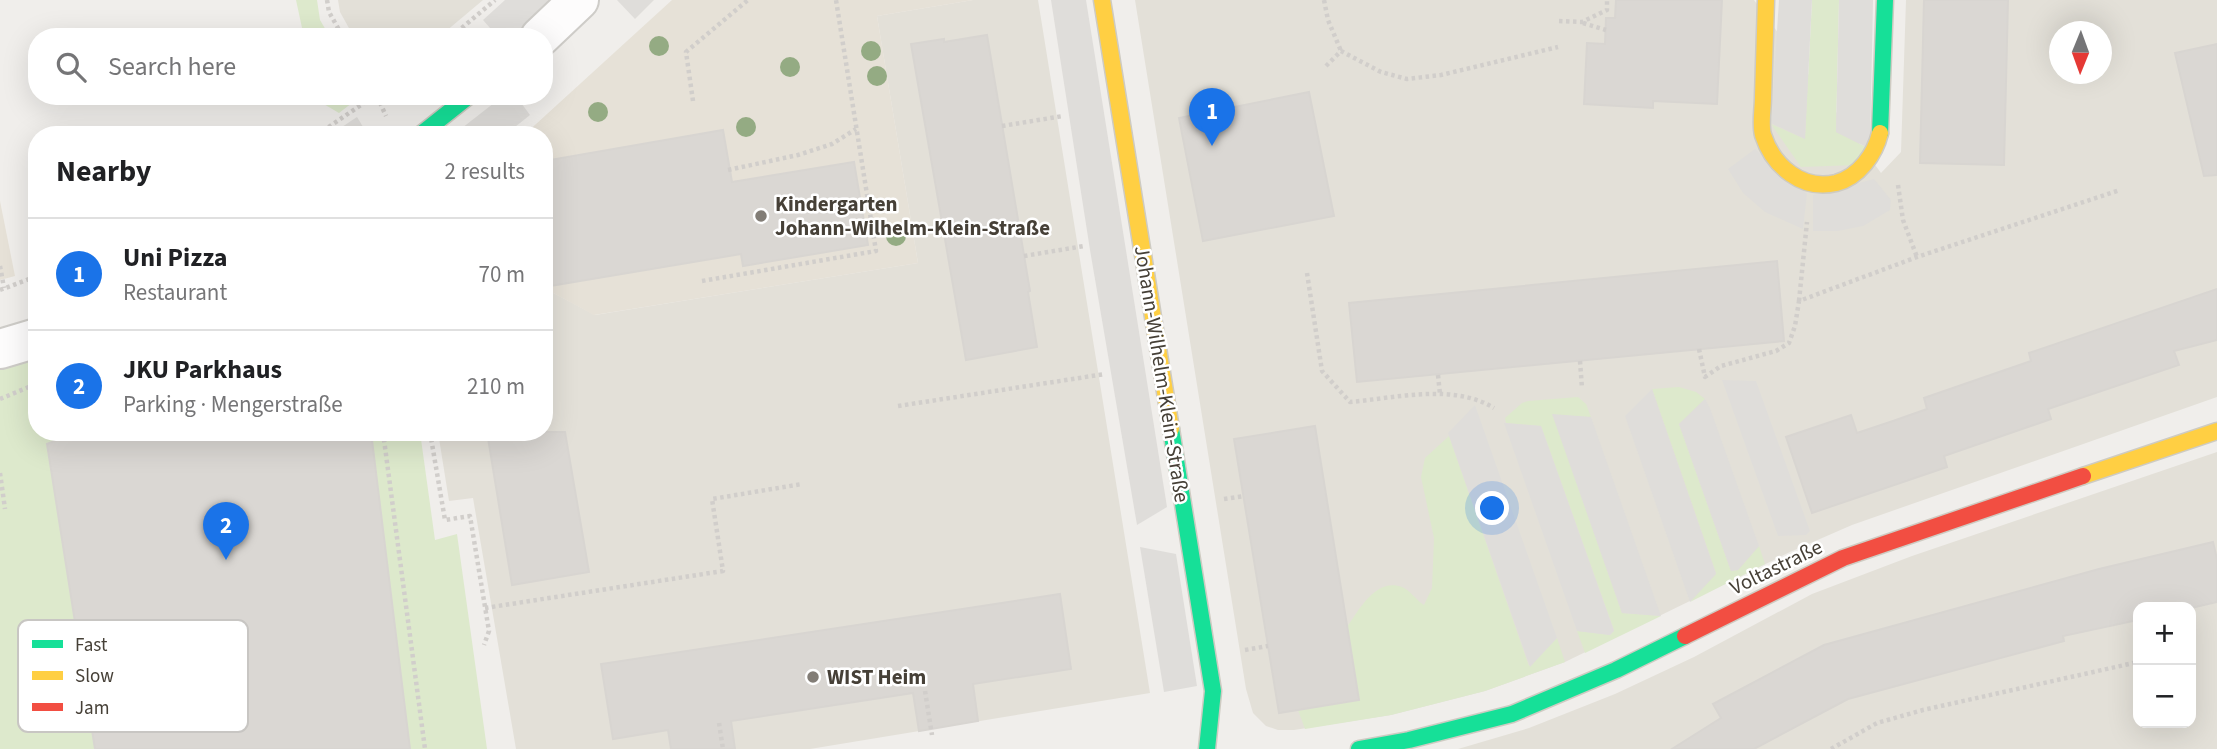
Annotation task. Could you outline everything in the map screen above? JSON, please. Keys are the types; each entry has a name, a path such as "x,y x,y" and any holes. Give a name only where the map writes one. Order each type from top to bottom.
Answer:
{"street":[{"path":"549,28 579,0"},
{"name":"Johann-Wilhelm-Klein-Straße","path":"1102,0 1213,691 1207,749"},
{"path":"1766,0 1762,132 1767,150 1777,165 1792,177 1810,184 1829,185 1847,179 1863,168 1874,153 1880,135 1885,0"},
{"path":"431,126 458,105"},
{"path":"0,349 28,341"},
{"name":"Voltastraße","path":"1359,749 1409,740 1512,714 1616,670 1843,558 2217,431"}],"path":[{"path":"327,0 329,12 338,28"},
{"path":"462,28 495,0"},
{"path":"693,101 686,52 748,0"},
{"path":"702,281 876,251 836,0"},
{"path":"1324,0 1328,20 1341,51 1381,72 1407,79 1441,75 1558,47"},
{"path":"1583,22 1607,10 1607,0"},
{"path":"1559,21 1583,22 1606,30"},
{"path":"1326,66 1341,51"},
{"path":"330,126 361,105"},
{"path":"1002,126 1063,116"},
{"path":"728,170 798,155 832,144 856,129"},
{"path":"1699,349 1705,377 1726,364 1776,351 1789,343 1799,301 1810,184"},
{"path":"1799,301 1917,257 2120,190"},
{"path":"1903,220 1917,257"},
{"path":"1024,256 1084,246"},
{"path":"0,266 2,289 28,279"},
{"path":"1307,273 1322,371 1350,402 1440,394 1478,398 1494,408"},
{"path":"1580,361 1583,388"},
{"path":"898,406 1105,374"},
{"path":"1438,375 1440,394"},
{"path":"0,399 28,387"},
{"path":"384,441 425,749"},
{"path":"432,441 445,520 470,516 489,632 484,645"},
{"path":"0,473 5,509"},
{"path":"485,608 723,570 712,499 802,484"},
{"path":"1234,653 1268,646"},
{"path":"1831,749 1877,723 1900,716 2133,663"},
{"path":"925,691 932,735"},
{"path":"719,723 723,749"}],"shaded area":[{"path":"338,0 483,0 450,28 349,28 340,12"},
{"path":"505,0 555,0 525,28 490,28 483,20"},
{"path":"617,0 654,0 635,19"},
{"path":"672,0 973,0 877,16 918,263 594,315 553,293 553,126 534,126"},
{"path":"973,0 1038,0 1150,693 810,749 516,749 473,498 449,501 439,441 553,441 553,293 595,315 918,263 877,16"},
{"path":"1051,0 1086,0 1167,507 1137,525 1090,250"},
{"path":"1135,0 1754,0 1881,173 1901,152 1906,0 2217,0 2217,397 1852,525 1790,552 1565,662 1485,691 1391,715 1294,730 1278,730 1266,726 1253,713 1246,689"},
{"path":"1779,0 1812,0 1805,139 1771,123"},
{"path":"1839,0 1873,0 1870,149 1836,132"},
{"path":"491,105 523,105 530,115 516,126 465,126"},
{"path":"357,117 362,126 344,126"},
{"path":"1755,149 1807,194 1803,229 1765,212 1743,193 1728,169"},
{"path":"1874,179 1891,200 1890,210 1863,226 1838,231 1813,231 1813,195"},
{"path":"0,201 15,276 0,280"},
{"path":"1722,380 1756,381 1810,531 1806,535 1778,536"},
{"path":"1652,389 1716,574 1690,602 1625,416"},
{"path":"1705,399 1759,546 1738,570 1731,571 1679,424"},
{"path":"1475,405 1557,638 1530,667 1448,433"},
{"path":"1552,414 1591,417 1661,616 1622,613"},
{"path":"1504,423 1541,426 1614,631 1610,635 1577,631"},
{"path":"2217,452 2217,749 1458,749 1529,728 1615,694 1694,657 1812,594 1912,556"},
{"path":"1140,547 1176,554 1197,686 1164,692"}],"green space":[{"path":"296,0 317,0 320,20 325,28 302,28"},
{"path":"1812,0 1839,0 1836,132 1870,149 1857,165 1801,167 1771,124 1805,139"},
{"path":"325,105 349,105 339,113"},
{"path":"28,360 28,441 55,441 47,444 75,620 18,620 18,732 93,732 96,749 0,749 0,368"},
{"path":"1679,387 1696,392 1705,399 1679,424 1731,571 1738,570 1759,546 1765,564 1690,602 1716,573 1652,389"},
{"path":"1578,397 1586,404 1591,417 1553,415 1622,613 1661,616 1585,653 1577,631 1610,635 1614,630 1541,426 1506,423 1505,418 1528,401"},
{"path":"1449,436 1529,666 1557,638 1565,662 1485,691 1391,715 1305,729 1298,710 1359,700 1347,627 1369,597 1384,587 1393,585 1405,588 1424,605 1432,588 1434,538 1421,477 1425,458"},
{"path":"372,441 421,441 435,540 457,534 487,749 410,749"}],"building":[{"path":"1616,0 1722,0 1717,104 1653,101 1653,108 1584,104 1587,43 1605,44 1606,18 1615,18"},
{"path":"1924,0 2008,0 2004,165 1920,163"},
{"path":"987,35 1037,347 966,360 911,44"},
{"path":"2217,44 2217,175 2204,176 2175,53"},
{"path":"1309,92 1334,216 1203,241 1179,118"},
{"path":"723,130 732,182 854,162 868,245 743,266 741,254 553,285 553,159"},
{"path":"1777,261 1784,341 1357,382 1349,303"},
{"path":"2217,289 2217,340 2174,351 2179,365 2048,409 2051,419 1944,456 1947,467 1812,513 1786,437 1851,415 1857,433 1893,421 1927,409 1924,398 2031,361 2029,353"},
{"path":"1315,426 1359,700 1279,713 1234,439"},
{"path":"553,432 565,432 589,572 512,585 488,441 553,441"},
{"path":"55,441 372,441 410,749 95,749 92,732 248,732 248,620 75,620 47,444"},
{"path":"2213,542 2217,559 2217,602 2196,607 2196,602 2133,602 2133,621 2063,636 2064,641 1848,699 1754,749 1672,749 1721,718 1713,704 1824,645 2099,569"},
{"name":"WIST Heim","path":"1060,594 1071,669 973,684 978,721 919,731 913,693 731,721 735,749 671,749 668,730 613,739 601,664"}],"traffic: fast":[{"path":"1880,133 1885,0"},
{"path":"431,126 458,105"},
{"path":"1171,429 1213,691 1207,749"},
{"path":"1359,749 1409,740 1512,714 1616,670 1685,636"}],"traffic: slow":[{"path":"1102,0 1171,429"},
{"path":"1766,0 1762,131 1774,157 1790,174 1801,180 1824,185 1836,183 1852,176 1865,164 1880,133"},
{"path":"2083,476 2217,431"}],"traffic: jam":[{"path":"1685,636 1843,558 2083,476"}],"place":[{"name":"Uni Pizza","path":"1212,146"},
{"name":"Kindergarten Johann-Wilhelm-Klein-Straße","path":"761,216"},
{"name":"JKU Parkhaus","path":"226,560"},
{"name":"WIST Heim","path":"813,677"}]}
